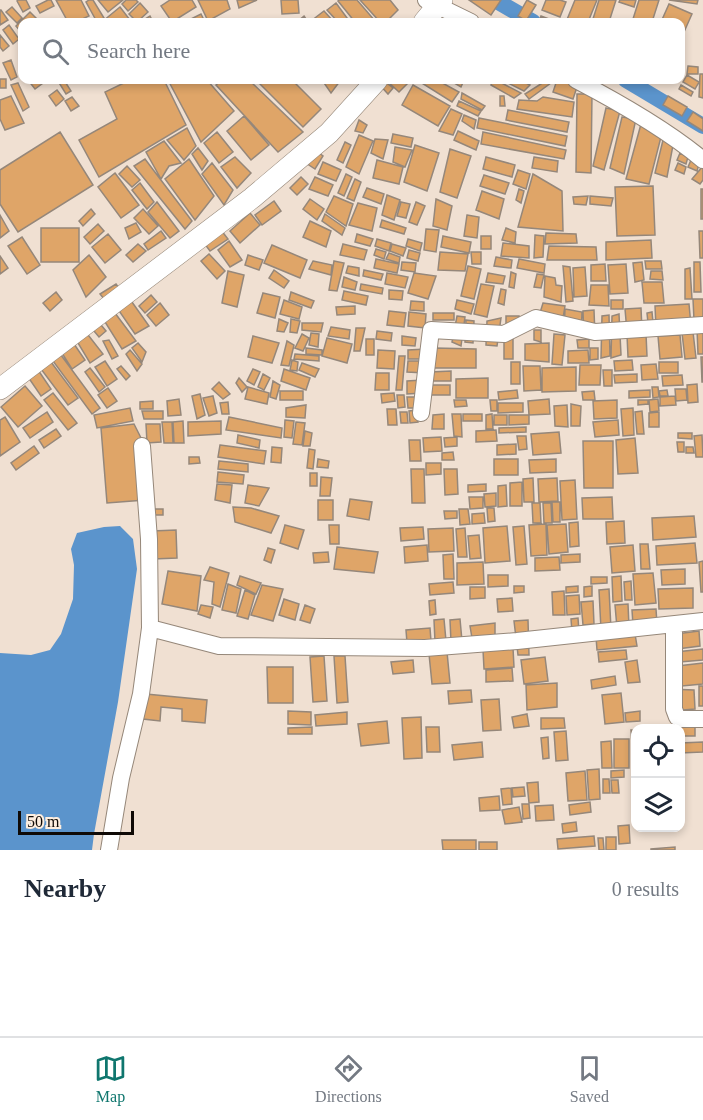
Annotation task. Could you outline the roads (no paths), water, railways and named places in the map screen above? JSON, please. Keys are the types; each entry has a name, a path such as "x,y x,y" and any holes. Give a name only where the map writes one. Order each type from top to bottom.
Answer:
{"street":[{"path":"426,18 436,2 464,18"},
{"path":"0,389 252,198 329,133 373,84"},
{"path":"584,84 684,144 703,160"},
{"path":"421,413 431,330 504,334 536,318 595,332 703,325"},
{"path":"109,850 121,778 141,694 150,628 149,539 142,446"},
{"path":"150,628 219,646 414,648 517,641 703,621"},
{"path":"674,625 674,709 677,717 682,719 703,719"}],"water":[{"path":"120,526 133,539 137,569 118,702 92,850 0,850 0,653 31,655 50,650 61,634 73,599 74,565 71,549 77,533"}],"waterway":[{"path":"495,0 526,18"},
{"path":"633,84 703,126"}]}
